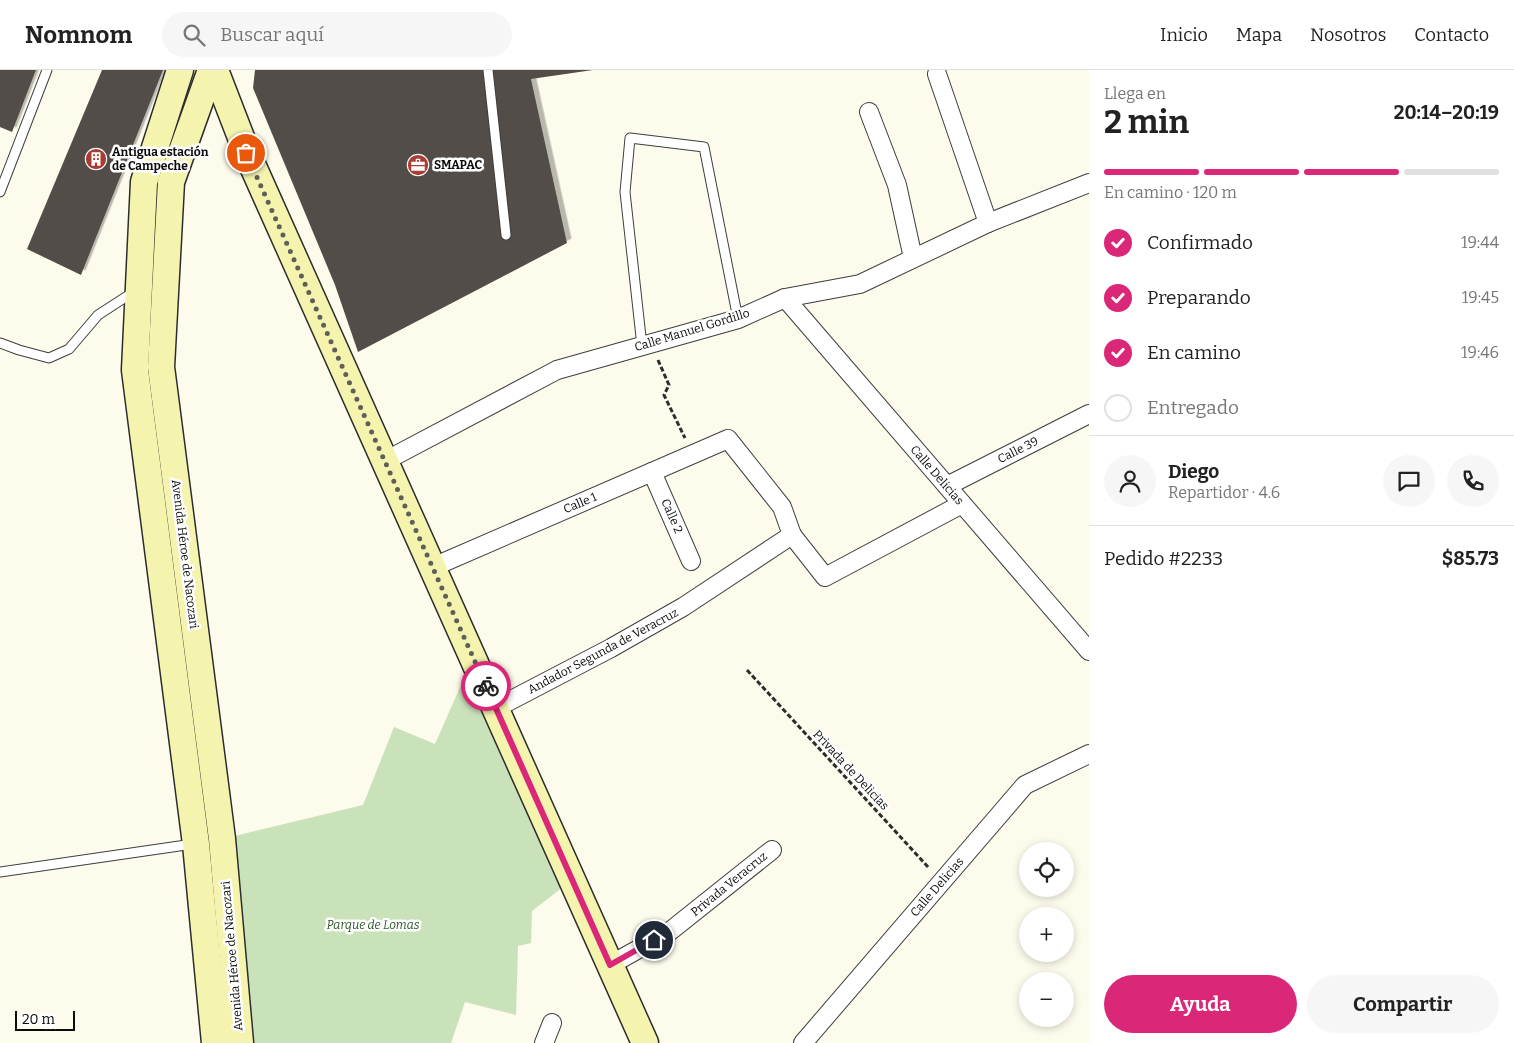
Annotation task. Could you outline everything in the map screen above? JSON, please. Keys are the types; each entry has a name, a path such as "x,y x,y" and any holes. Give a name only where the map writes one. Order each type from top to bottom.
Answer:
{"main road":[{"name":"Avenida Héroe de Nacozari","path":"180,70 144,182 152,288 161,367 222,839 240,1043"},
{"name":"Avenida Héroe de Nacozari","path":"213,70 171,182 135,370 196,844 215,1043"},
{"path":"213,70 246,153 645,1043"},
{"path":"190,799 217,797"}],"street":[{"path":"937,74 988,222"},
{"path":"869,112 898,185 913,258"},
{"name":"Calle Manuel Gordillo","path":"385,461 557,370 738,319 785,298 860,284 988,222 1089,183"},
{"name":"Calle Delicias","path":"785,298 1089,651"},
{"name":"Calle 39","path":"947,486 1089,414"},
{"name":"Calle 1","path":"433,567 728,439 782,507 792,536"},
{"name":"Calle 2","path":"652,472 691,560"},
{"path":"792,536 825,578 962,504"},
{"name":"Andador Segunda de Veracruz","path":"496,708 611,648 683,607 792,536"},
{"name":"Calle Delicias","path":"803,1043 1024,785 1089,754"},
{"name":"Privada Veracruz","path":"610,965 669,932 772,850"},
{"path":"544,1043 552,1023"}],"lane":[{"path":"0,192 47,70"},
{"path":"488,70 506,235"},
{"path":"646,344 625,192 630,138 704,147 738,319"},
{"path":"0,343 49,358 68,349 98,315 152,288"},
{"path":"0,872 196,844"}],"path":[{"path":"646,344 669,385 664,395 693,454"},
{"name":"Privada de Delicias","path":"747,670 942,881"}],"green space":[{"name":"Parque de Lomas","path":"469,667 563,887 532,911 531,943 518,946 516,1015 465,1002 451,1043 240,1043 222,839 363,805 394,727 435,744"}],"building":[{"path":"0,70 36,70 12,132 0,127"},
{"name":"Antigua estación de Campeche","path":"102,70 163,70 81,275 27,249"},
{"name":"SMAPAC","path":"255,70 593,70 531,79 567,243 358,352 335,285 253,88"}],"way so far":[{"path":"246,153 486,686"}],"place":[{"name":"Antigua estación de Campeche","path":"96,159"},
{"name":"SMAPAC","path":"418,165"}],"route":[{"path":"486,686 610,965 654,940"}]}
